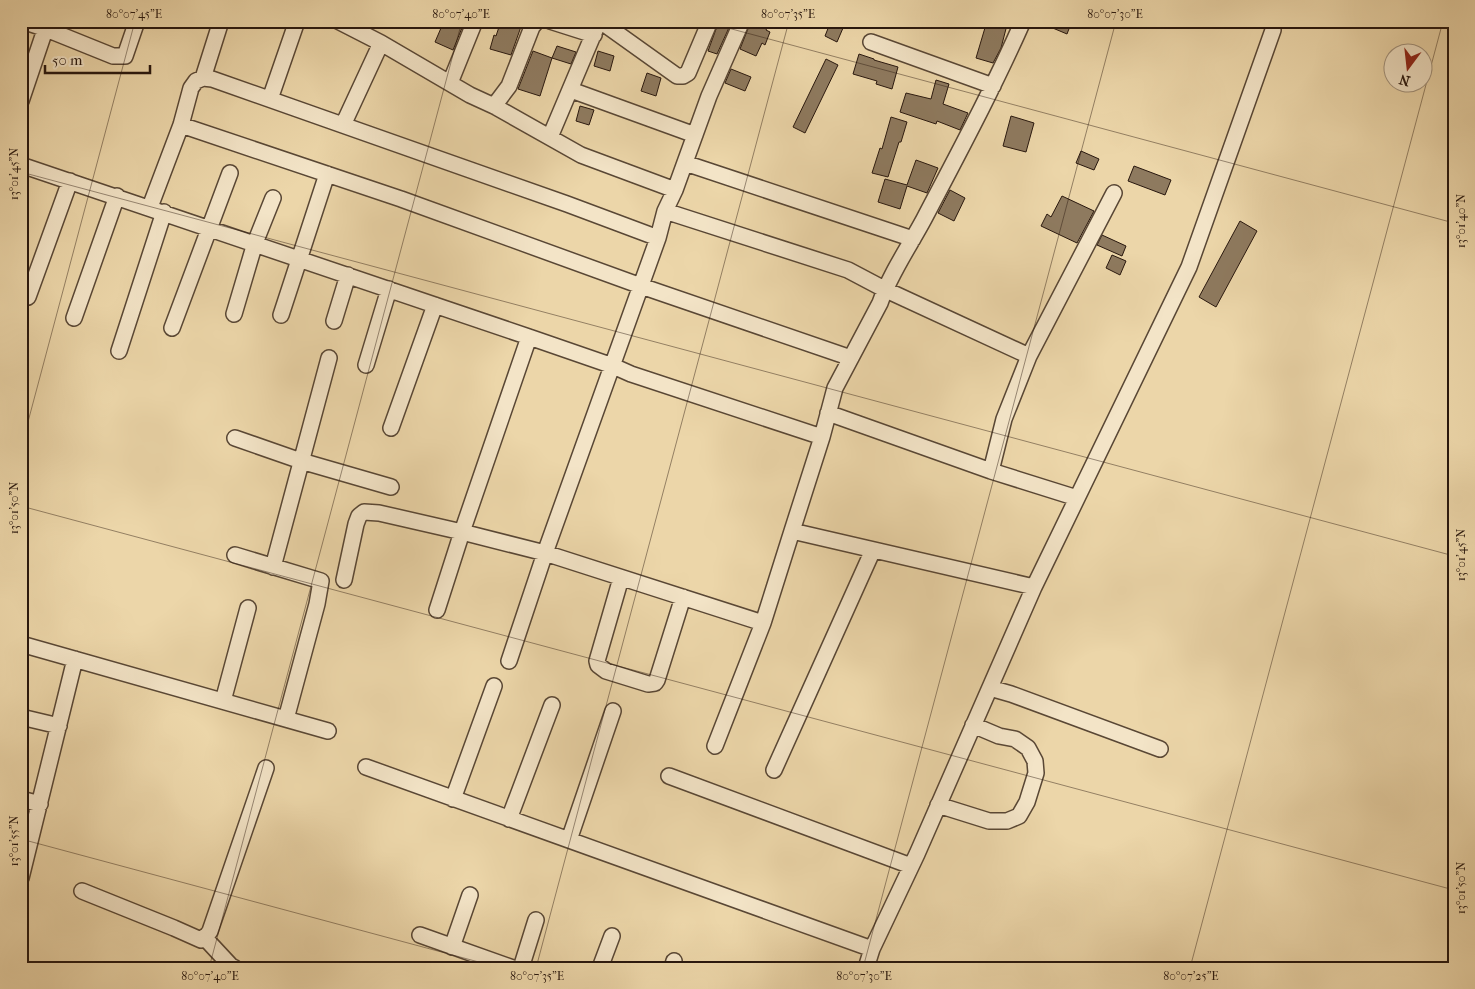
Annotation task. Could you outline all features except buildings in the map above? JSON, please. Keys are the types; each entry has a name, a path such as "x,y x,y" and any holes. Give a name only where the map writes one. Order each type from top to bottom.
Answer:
{"street":[{"path":"22,21 47,25 113,56 125,56 137,21"},
{"path":"204,78 221,21"},
{"path":"270,100 297,21"},
{"path":"338,21 581,155 675,190"},
{"path":"450,84 475,21"},
{"path":"494,106 509,86 532,27 537,21"},
{"path":"550,21 598,26 677,76 683,76 688,73 710,21"},
{"path":"509,661 545,553 658,238 665,212 675,190 709,96 742,21"},
{"path":"715,746 763,623 836,388 880,303 884,289 913,240 993,86 1023,21"},
{"path":"21,101 47,25"},
{"path":"550,137 598,26"},
{"path":"866,968 872,949 911,866 1034,587 1189,267 1273,30"},
{"path":"871,42 993,86"},
{"path":"343,125 381,43"},
{"path":"119,351 191,88 196,81 204,78 212,79 558,200 658,238"},
{"path":"571,90 695,135"},
{"path":"181,125 401,198 641,286 851,358"},
{"path":"685,163 913,240"},
{"path":"22,168 117,196 529,336 631,374 822,437"},
{"path":"172,328 208,227 230,173"},
{"path":"281,315 327,174"},
{"path":"28,297 70,181"},
{"path":"990,471 1004,419 1029,356 1114,193"},
{"path":"74,318 117,196"},
{"path":"234,314 256,243 274,198"},
{"path":"665,212 848,270 884,289 1029,356"},
{"path":"334,321 348,275"},
{"path":"366,365 389,289"},
{"path":"391,428 435,305"},
{"path":"437,610 529,336"},
{"path":"273,567 329,358"},
{"path":"828,413 990,471 1077,498"},
{"path":"235,438 301,461 391,487"},
{"path":"344,580 359,516 364,512 379,512 545,553 763,623"},
{"path":"792,532 1034,587"},
{"path":"774,770 873,550"},
{"path":"235,555 321,581 318,604 286,719"},
{"path":"621,578 597,661 602,669 614,674 648,684 655,683 683,597"},
{"path":"223,701 248,608"},
{"path":"21,644 328,731"},
{"path":"21,878 75,659"},
{"path":"453,799 494,686"},
{"path":"990,688 1160,749"},
{"path":"509,818 552,706"},
{"path":"569,840 613,711"},
{"path":"21,717 59,726"},
{"path":"938,805 989,821 1007,821 1019,816 1027,802 1036,773 1036,761 1028,748 1015,739 999,736 973,725"},
{"path":"366,767 872,949"},
{"path":"82,892 200,940 204,938 210,931 266,768"},
{"path":"669,776 911,866"},
{"path":"21,799 40,804"},
{"path":"452,947 470,895"},
{"path":"521,968 536,920"},
{"path":"420,935 513,968"},
{"path":"600,968 612,936"},
{"path":"204,938 235,968"}]}
